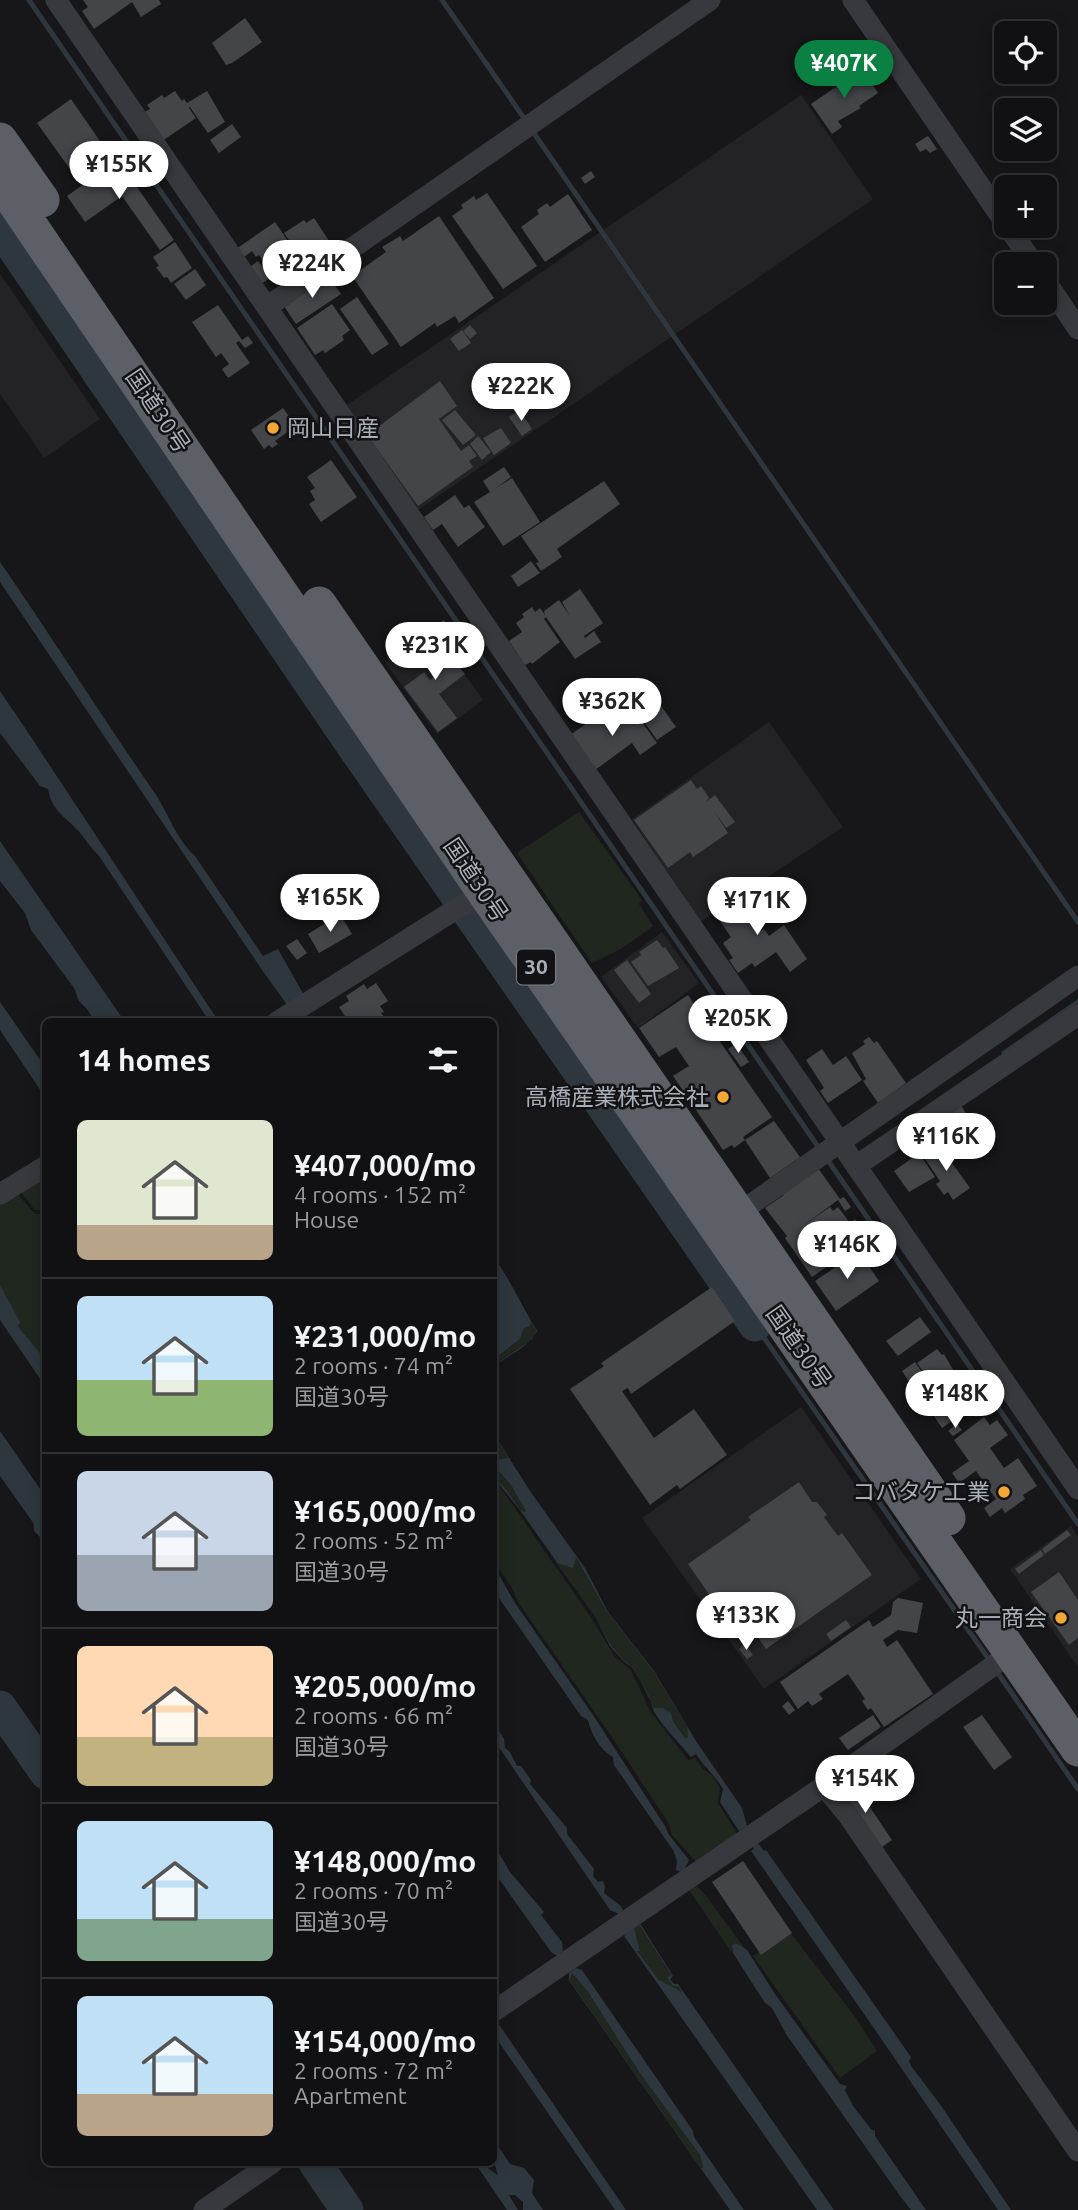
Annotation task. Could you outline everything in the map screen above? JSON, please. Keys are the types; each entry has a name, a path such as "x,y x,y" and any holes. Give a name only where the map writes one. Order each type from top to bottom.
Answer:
{"highway":[{"name":"国道30号","path":"0,140 488,889"},
{"name":"国道30号","path":"0,181 488,889 1078,1707"},
{"name":"国道30号","path":"727,1220 1007,1656 1078,1749"}],"street":[{"path":"56,0 840,1154 1078,1489"},
{"path":"267,307 710,0"},
{"path":"853,0 994,206"},
{"path":"1057,297 1078,328"},
{"path":"283,1018 488,889"},
{"path":"840,1154 1078,976"},
{"path":"727,1220 1078,1015"},
{"path":"0,1194 42,1168"},
{"path":"497,2009 824,1786 1007,1656"},
{"path":"824,1786 848,1815 1078,2151"},
{"path":"204,2210 268,2166"}],"shaded area":[{"path":"801,95 873,199 415,512 344,407"},
{"path":"0,274 100,419 44,458 0,394"},
{"path":"0,562 158,797 182,841 263,956 278,949 305,997 288,1006 262,970 0,582"},
{"path":"431,628 483,700 437,734 385,662"},
{"path":"0,691 216,1018 207,1018 99,856 57,810 48,789 40,786 0,733"},
{"path":"769,722 843,827 700,922 632,819"},
{"path":"579,812 642,900 639,904 653,926 621,949 592,963 517,853"},
{"path":"0,841 122,1018 93,1018 31,930 25,913 0,881"},
{"path":"662,932 699,983 638,1028 601,977"},
{"path":"0,1002 42,1063 42,1093 0,1030"},
{"path":"42,1174 42,1210 35,1210 18,1189"},
{"path":"15,1191 35,1214 42,1214 42,1358 18,1326 0,1285 0,1200"},
{"path":"497,1262 537,1331 533,1337 536,1331 531,1322 530,1326 524,1328 520,1339 497,1357"},
{"path":"0,1285 20,1322 18,1326 42,1356 42,1382 0,1320"},
{"path":"531,1321 536,1331 532,1339 497,1362 497,1357 520,1339 524,1328"},
{"path":"530,1341 518,1351 497,1363"},
{"path":"801,1407 921,1579 764,1689 642,1518"},
{"path":"0,1431 42,1492 42,1539 34,1531 34,1524 0,1476"},
{"path":"497,1439 508,1458 497,1466"},
{"path":"497,1439 530,1491 585,1568 608,1612 654,1671 696,1741 742,1808 747,1826 739,1831 720,1802 723,1789 720,1784 696,1754 691,1757 654,1712 651,1701 654,1708 663,1708 671,1713 673,1721 685,1738 688,1738 687,1727 653,1671 607,1612 576,1557 573,1568 557,1563 497,1482 521,1510 526,1511 511,1485 497,1469 497,1460 508,1458"},
{"path":"497,1469 511,1485 527,1511 524,1512 497,1480"},
{"path":"497,1484 592,1619 615,1657 631,1670 650,1711 688,1760 695,1758 704,1770 713,1776 720,1788 718,1803 738,1835 696,1862 672,1835 669,1824 518,1602 497,1566"},
{"name":"丸一商会","path":"1071,1526 1078,1536 1078,1667 1010,1569"},
{"path":"576,1557 607,1612 653,1671 687,1727 688,1738 686,1739 673,1721 671,1713 654,1708 634,1668 624,1661 611,1645 596,1618 556,1562"},
{"path":"497,1571 515,1603 593,1715 669,1835 689,1860 683,1872 676,1870 677,1861 673,1850 614,1765 613,1757 600,1746 588,1720 581,1716 497,1595"},
{"path":"596,1618 611,1645 624,1661 634,1668 641,1682 633,1668 624,1662 610,1646"},
{"path":"497,1728 504,1739 505,1748 517,1766 521,1766 531,1780 530,1784 567,1828 567,1834 594,1869 593,1876 598,1882 603,1881 604,1893 621,1906 623,1911 619,1914 610,1910 497,1744"},
{"path":"757,1842 766,1850 911,2057 911,2066 1011,2210 998,2210 751,1851"},
{"path":"497,1850 510,1872 544,1912 541,1915 562,1942 563,1951 557,1956 551,1952 497,1876"},
{"path":"695,1884 745,1949 736,1943 732,1945 732,1953 689,1890"},
{"path":"636,1923 641,1925 673,1976 670,1979 674,1984 678,1984 834,2210 817,2210 624,1936","holes":["640,1926 671,1975 667,1978 682,1992 659,1980 637,1951 640,1951 634,1927"]},
{"path":"637,1925 671,1976 668,1978 673,1986 678,1986 683,1993 659,1980 636,1950 640,1950 634,1927"},
{"path":"789,1931 856,2018 877,2051 840,2078 753,1956"},
{"path":"736,1943 747,1950 840,2084 847,2086 845,2090 853,2106 875,2131 875,2136 926,2210 911,2210 900,2196 786,2034 772,2008 765,2003 733,1953 732,1945"},
{"path":"576,1968 582,1970 744,2210 730,2210 569,1980 569,1973","holes":["572,1973 588,1992 639,2072 700,2155 703,2168 570,1980"]},
{"path":"571,1972 588,1992 639,2072 700,2155 703,2168 701,2169 570,1979"},
{"path":"497,2024 626,2210 615,2210 497,2039"},
{"path":"497,2144 510,2164 524,2168 534,2180 532,2193 543,2210 523,2210 523,2202 515,2195 509,2195 518,2210 507,2210 477,2166 487,2166 498,2175 495,2166"}],"building":[{"path":"83,0 159,0 161,4 141,17 132,2 94,29 82,11 88,7"},
{"path":"245,18 262,42 226,65 212,43"},
{"path":"862,69 878,93 859,106 861,108 838,121 842,127 832,134 811,104"},
{"path":"175,91 182,101 184,99 187,103 207,91 225,122 208,133 190,107 196,118 162,141 143,113 150,109 147,105 162,95 164,98"},
{"path":"71,99 113,160 80,183 37,123"},
{"path":"232,124 241,137 219,153 210,140"},
{"path":"928,136 937,149 930,153 926,149 920,152 915,144"},
{"path":"118,160 174,240 160,250 122,196 85,222 67,196"},
{"path":"591,171 595,177 585,184 581,178"},
{"path":"487,193 537,266 503,289 452,216 474,196 476,200"},
{"path":"568,194 592,230 545,262 521,227 539,214 537,210 547,203 550,207"},
{"path":"439,216 494,298 459,323 455,316 437,327 435,323 401,347 352,276 386,252 382,247 400,236 403,241"},
{"path":"314,218 333,247 314,260 305,247 297,252 284,233 304,220 306,223"},
{"path":"275,222 296,253 271,272 259,255 256,257 252,251 243,258 236,249"},
{"path":"175,242 192,268 171,283 156,267 159,266 153,257"},
{"path":"258,261 270,278 261,284 250,267"},
{"path":"195,269 206,285 186,300 174,284"},
{"path":"328,276 341,294 296,324 284,306"},
{"path":"357,297 389,344 372,355 340,309"},
{"path":"332,304 350,330 342,336 344,340 325,353 323,350 315,355 297,328"},
{"path":"218,305 242,340 248,336 253,343 245,348 239,341 236,343 250,363 228,378 222,369 229,364 221,353 216,357 192,322"},
{"path":"470,325 477,333 470,339 463,331"},
{"path":"462,330 471,343 459,351 450,339"},
{"path":"440,381 457,406 439,419 461,451 469,445 477,456 469,461 473,467 418,506 367,435"},
{"name":"岡山日産","path":"283,408 296,426 275,441 278,444 264,449 251,430"},
{"path":"455,410 476,435 463,445 442,420"},
{"path":"520,410 532,429 522,436 509,417"},
{"path":"501,428 511,443 494,455 483,438"},
{"path":"478,436 491,452 482,460 470,444"},
{"path":"331,460 357,497 321,522 309,504 315,500 310,491 315,488 307,477"},
{"path":"504,467 511,477 496,488 512,478 540,522 503,546 474,502 490,492 483,481"},
{"path":"604,481 620,504 557,549 562,557 541,571 536,563 539,562 521,536"},
{"path":"455,495 464,508 469,505 485,527 458,547 442,524 433,530 424,517"},
{"path":"531,561 540,573 518,587 511,576"},
{"path":"580,589 603,623 584,636 585,638 594,631 601,642 575,659 546,617 544,619 560,642 532,664 531,662 525,665 509,641 522,632 516,623 524,617 522,614 532,607 535,612 540,608 545,615 544,611 559,600 570,616 562,602"},
{"path":"444,620 448,626 438,633 433,627"},
{"path":"431,630 465,674 439,694 457,718 438,732 404,687 424,672 430,680 439,673 415,642"},
{"path":"649,689 676,727 657,740 630,702"},
{"path":"634,711 657,743 640,755 632,743 595,770 570,735 599,715 605,724 614,718 617,722"},
{"path":"691,780 697,789 701,786 709,798 706,802 715,795 735,822 726,828 714,811 728,833 693,857 690,852 668,868 634,820"},
{"path":"757,890 771,910 753,922 760,931 764,929 769,936 784,925 807,959 790,972 776,952 755,967 752,963 738,973 729,960 733,958 723,943 731,937 717,917"},
{"path":"340,914 352,934 319,953 308,934"},
{"path":"297,939 307,953 297,960 286,946"},
{"path":"657,940 679,968 648,986 631,962 641,955 639,952"},
{"path":"627,960 651,994 639,1003 614,970"},
{"path":"376,983 388,1001 380,1006 385,1018 346,1018 339,1007 349,1001 346,996 364,984 367,989"},
{"name":"高橋産業株式会社","path":"688,995 772,1117 743,1137 745,1140 734,1148 732,1145 723,1150 673,1076 689,1066 676,1047 659,1057 639,1028"},
{"path":"869,1037 874,1043 877,1041 906,1083 878,1103 863,1081 866,1079 852,1053 865,1044 863,1041"},
{"path":"736,1043 749,1062 741,1067 728,1049"},
{"path":"822,1049 833,1065 846,1056 862,1080 828,1103 820,1091 824,1088 806,1060"},
{"path":"961,1106 973,1123 950,1139 938,1122"},
{"path":"774,1121 800,1157 770,1178 745,1140"},
{"path":"939,1145 970,1188 953,1200 948,1192 944,1195 936,1184 940,1181 923,1156"},
{"path":"919,1153 935,1177 909,1192 894,1171"},
{"path":"818,1168 840,1199 844,1197 851,1207 845,1211 838,1200 804,1225 830,1207 833,1211 838,1207 850,1223 855,1219 865,1235 855,1243 857,1246 812,1277 785,1238 787,1236 765,1208"},
{"path":"859,1251 879,1281 836,1311 815,1281"},
{"path":"712,1287 735,1321 631,1394 628,1388 622,1391 654,1438 694,1409 727,1455 680,1489 677,1485 650,1505 570,1389 604,1366 601,1363"},
{"path":"920,1317 931,1332 898,1356 886,1341"},
{"path":"937,1349 944,1354 959,1380 939,1394 917,1363"},
{"path":"915,1362 940,1399 927,1408 902,1371"},
{"path":"953,1392 963,1407 960,1410 962,1414 942,1428 929,1409"},
{"path":"983,1405 987,1410 976,1417 973,1412"},
{"path":"984,1417 990,1425 997,1420 1008,1435 990,1448 1004,1468 1018,1458 1037,1486 1023,1495 1025,1499 1005,1513 1002,1508 990,1517 984,1508 996,1499 976,1471 959,1483 952,1473 969,1461 954,1440"},
{"path":"957,1424 962,1430 953,1436 948,1431"},
{"path":"799,1482 812,1502 817,1502 827,1515 824,1517 838,1536 842,1533 872,1575 766,1649 737,1607 724,1616 688,1564 751,1520 748,1517"},
{"path":"1067,1530 1071,1535 1045,1554 1042,1549"},
{"path":"1041,1550 1044,1555 1019,1574 1015,1569"},
{"path":"1059,1572 1078,1600 1078,1638 1069,1645 1031,1592"},
{"path":"898,1598 923,1603 917,1633 898,1630 883,1640 887,1647 897,1640 933,1694 884,1727 871,1708 868,1710 862,1701 865,1699 848,1674 819,1694 823,1699 812,1706 808,1701 798,1709 780,1682 869,1620 873,1627 891,1615 893,1602"},
{"path":"846,1620 851,1627 831,1641 826,1634"},
{"path":"745,1644 753,1655 747,1659 739,1649"},
{"path":"788,1701 795,1710 789,1715 782,1706"},
{"path":"873,1715 881,1727 848,1750 839,1738"},
{"path":"982,1715 1012,1757 994,1770 963,1727"},
{"path":"853,1782 892,1840 879,1849 839,1792"},
{"path":"743,1861 792,1933 761,1955 712,1882"}],"waterway":[{"path":"29,0 821,1151"},
{"path":"442,0 526,121"},
{"path":"531,129 1078,922"},
{"path":"0,228 348,739 755,1325"},
{"path":"1004,1053 1078,1002"},
{"path":"827,1159 1078,1524"},
{"path":"755,1325 990,1661"},
{"path":"995,1669 1078,1789"},
{"path":"0,1707 42,1767"},
{"path":"317,2166 347,2210"}],"place":[{"name":"岡山日産","path":"273,428"},
{"name":"高橋産業株式会社","path":"723,1097"},
{"name":"コバタケ工業","path":"1004,1492"},
{"name":"丸一商会","path":"1061,1618"}]}
